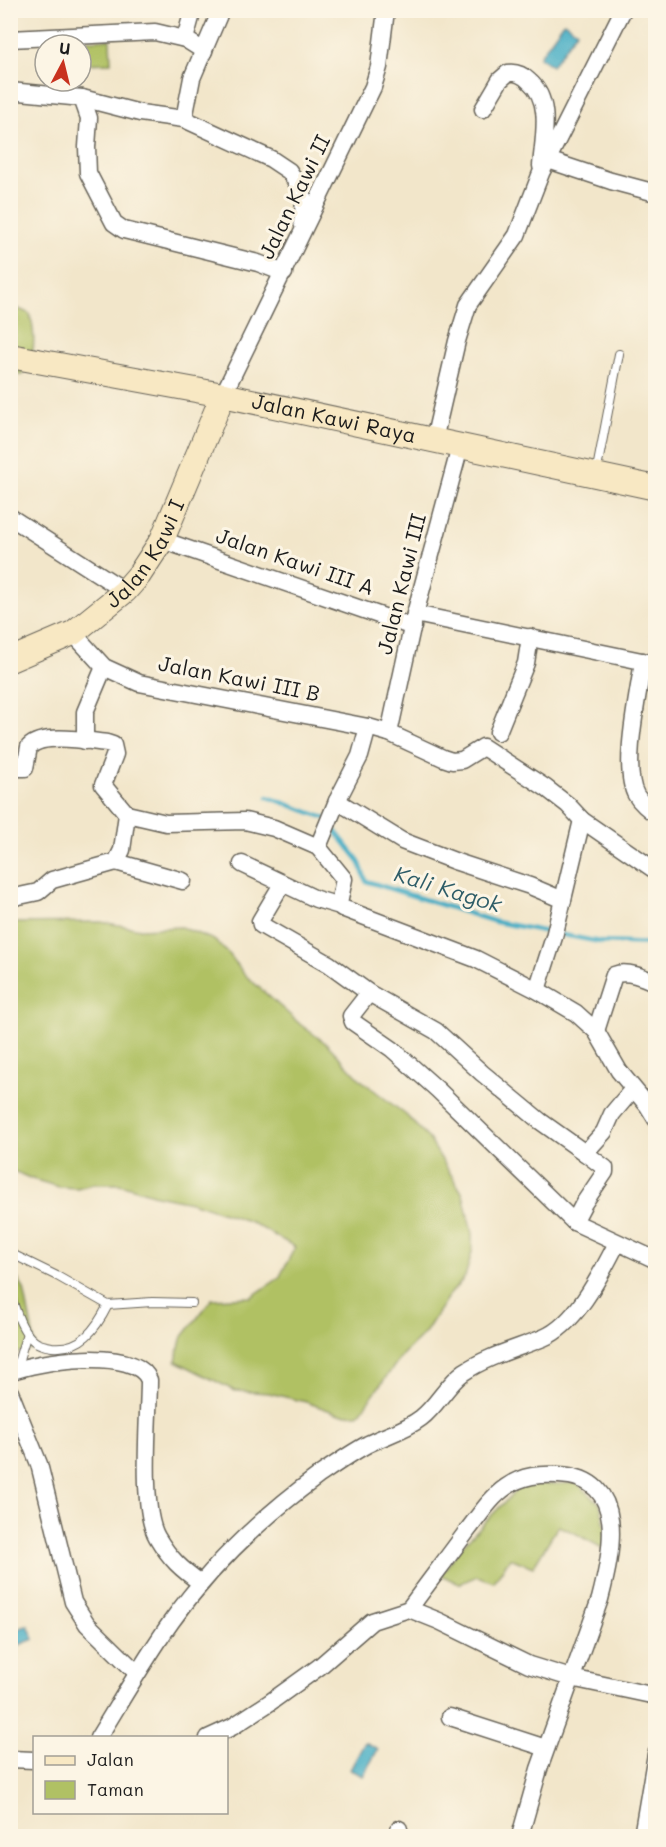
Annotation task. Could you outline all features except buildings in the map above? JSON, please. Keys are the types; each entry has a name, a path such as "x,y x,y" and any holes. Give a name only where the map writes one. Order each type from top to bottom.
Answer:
{"main road":[{"name":"Jalan Kawi Raya","path":"10,356 223,395 656,488"},
{"name":"Jalan Kawi I","path":"10,660 72,633 126,591 162,540 223,395"}],"street":[{"path":"185,39 193,10"},
{"path":"184,118 192,78 220,10"},
{"name":"Jalan Kawi II","path":"223,395 373,87 379,67 386,10"},
{"path":"434,440 456,341 468,305 517,235 544,167 623,10"},
{"path":"10,39 155,32 185,39 204,51"},
{"path":"483,109 500,81 508,73 519,74 534,84 540,94 545,112 544,167"},
{"path":"10,91 82,98 140,113 184,118 271,159 289,171 302,191 304,202 302,232"},
{"path":"82,98 89,118 88,173 114,223 124,230 217,255 258,263 284,273"},
{"path":"544,167 656,193"},
{"name":"Jalan Kawi III","path":"389,734 414,620 460,447"},
{"path":"10,517 126,591"},
{"name":"Jalan Kawi III A","path":"162,540 414,620 530,637 649,662"},
{"name":"Jalan Kawi III B","path":"72,633 104,667 150,685 368,727 452,760 462,760 483,747 546,788 582,820 656,871"},
{"path":"498,732 526,663 530,637"},
{"path":"649,662 633,729 630,778 636,796 656,814"},
{"path":"85,741 85,712 104,667"},
{"path":"318,847 337,801 360,756 368,727"},
{"path":"10,768 25,768 31,744 58,738 113,745 115,754 103,784 126,814 166,823 244,821 274,828 318,847 344,879 340,906"},
{"path":"337,801 402,841 563,900"},
{"path":"116,862 122,850 126,814"},
{"path":"537,990 555,933 582,820"},
{"path":"10,898 38,892 52,880 116,862 183,881"},
{"path":"242,864 316,899 476,958 576,1013 596,1031 619,1071 656,1119"},
{"path":"282,884 260,921 261,925 329,964 369,993 436,1031 540,1121 602,1164 605,1172 574,1222"},
{"path":"596,1031 614,975 621,973 637,975 656,983"},
{"path":"369,993 351,1016 353,1022 392,1049 438,1090 574,1222 617,1244 656,1260"},
{"path":"585,1153 604,1132 612,1114 633,1089"},
{"path":"99,1736 172,1621 201,1583 264,1519 334,1466 369,1444 423,1417 463,1373 503,1352 545,1337 558,1329 595,1286 617,1244"},
{"path":"13,1371 45,1362 79,1359 127,1364 147,1374 149,1380 147,1468 151,1521 156,1536 178,1566 201,1583"},
{"path":"10,1392 39,1464 73,1602 87,1624 137,1673"},
{"path":"210,1736 232,1727 269,1703 319,1667 372,1621 409,1609 493,1498 505,1487 519,1479 538,1474 579,1478 594,1485 608,1507 611,1536 609,1561 600,1599 546,1748 521,1832"},
{"path":"409,1609 440,1621 529,1665 571,1678 656,1696"},
{"path":"450,1717 546,1748"},
{"path":"642,1836 656,1754"},
{"path":"10,1759 33,1760"}],"lane":[{"path":"596,475 619,354"},
{"path":"10,1253 108,1305 152,1302 192,1303"},
{"path":"10,1294 27,1333 33,1340 46,1346 66,1347 84,1340 108,1305"},
{"path":"13,1371 27,1333"}],"green space":[{"path":"110,39 111,63 93,64 93,40"},
{"path":"10,308 17,308 30,314 32,322 34,346 30,361 22,375 11,374"},
{"path":"101,922 141,929 181,927 214,940 230,955 244,974 301,1025 327,1044 361,1080 406,1115 429,1139 463,1194 472,1233 472,1252 465,1277 447,1298 425,1333 403,1354 359,1414 339,1414 306,1402 269,1393 235,1391 176,1361 181,1339 212,1299 251,1297 279,1278 295,1247 251,1222 191,1202 156,1195 120,1184 93,1184 77,1188 59,1187 11,1170 11,923"},
{"path":"10,1267 24,1289 36,1349 11,1354"},
{"path":"577,1483 600,1504 606,1529 604,1549 558,1526 533,1567 510,1558 494,1582 477,1576 459,1584 441,1575 460,1548 521,1485"}],"water":[{"path":"564,22 577,31 552,66 539,57"},
{"path":"28,1625 34,1639 11,1648 11,1632"},
{"path":"365,1742 378,1749 363,1776 350,1770"}],"waterway":[{"name":"Kali Kagok","path":"268,797 325,818"},
{"name":"Kali Kagok","path":"332,827 359,861 366,881 496,922 600,942 656,944"}]}
